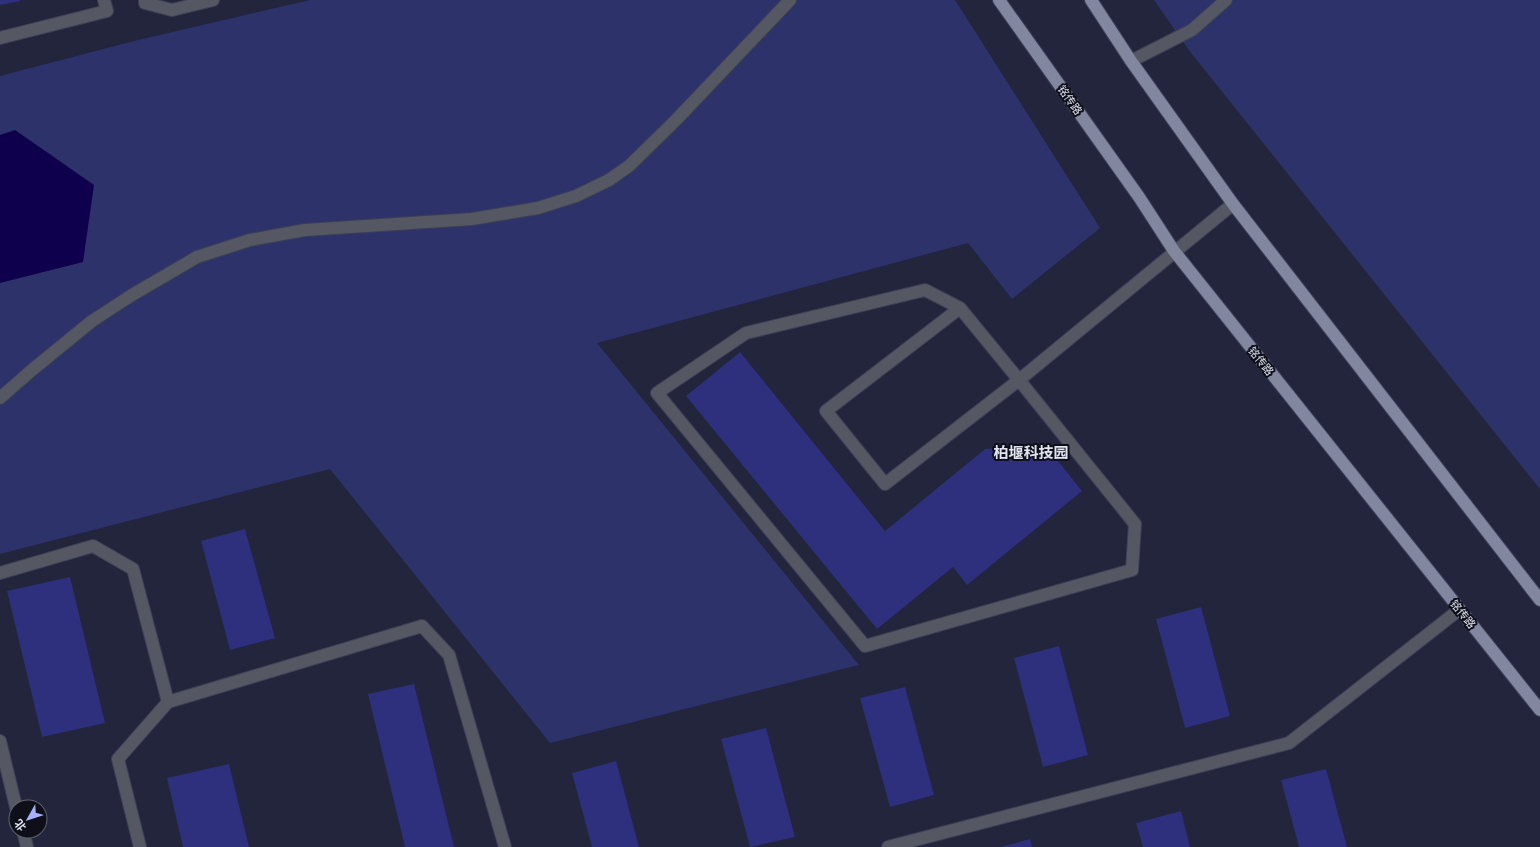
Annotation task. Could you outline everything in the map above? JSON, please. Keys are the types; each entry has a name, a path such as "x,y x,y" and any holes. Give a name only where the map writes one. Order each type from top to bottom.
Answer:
{"main road":[{"name":"铭传路","path":"999,0 1139,198 1174,252 1540,710"},
{"path":"1091,0 1131,61 1233,204 1540,600"}],"lane":[{"path":"0,38 107,11 104,0"},
{"path":"145,0 145,3 172,10 213,0"},
{"path":"0,398 32,370 92,322 132,295 197,257 250,240 305,230 472,219 538,208 576,196 609,180 629,166 676,120 790,0"},
{"path":"1131,61 1192,30 1226,0"},
{"path":"960,308 826,411 885,484 1019,380 1233,204"},
{"path":"925,290 960,308 1019,380 1135,524 1132,570 865,646 657,393 746,333 925,290"},
{"path":"0,573 93,546 133,569 168,702"},
{"path":"888,847 1289,743 1460,610"},
{"path":"140,847 118,759 168,702 422,626 450,655 505,847"},
{"path":"0,741 14,799"}],"shaded area":[{"path":"310,0 955,0 1100,228 1012,299 968,243 597,343 859,665 550,743 330,469 0,554 0,76 134,41"},
{"path":"1154,0 1540,0 1540,489 1188,49"},
{"path":"15,130 94,185 83,262 0,283 0,135"}],"building":[{"path":"0,0 20,0 20,1 0,5"},
{"path":"740,352 885,531 985,449 1025,447 1054,456 1082,491 967,585 953,567 877,629 686,396"},
{"path":"245,529 275,638 230,650 201,541"},
{"path":"70,577 105,723 42,737 7,591"},
{"path":"1201,607 1230,716 1185,728 1156,619"},
{"path":"1059,646 1088,755 1043,767 1014,658"},
{"path":"414,684 454,847 405,847 368,694"},
{"path":"905,687 934,795 890,807 860,698"},
{"path":"766,728 795,837 750,847 721,739"},
{"path":"616,761 639,847 592,847 572,773"},
{"path":"229,764 249,847 183,847 167,778"},
{"path":"1326,769 1347,847 1299,847 1281,780"},
{"path":"1181,811 1190,847 1143,847 1136,823"},
{"path":"1030,839 1032,847 1001,847"}],"district":[{"name":"柏堰科技园","path":"1031,453"}]}
